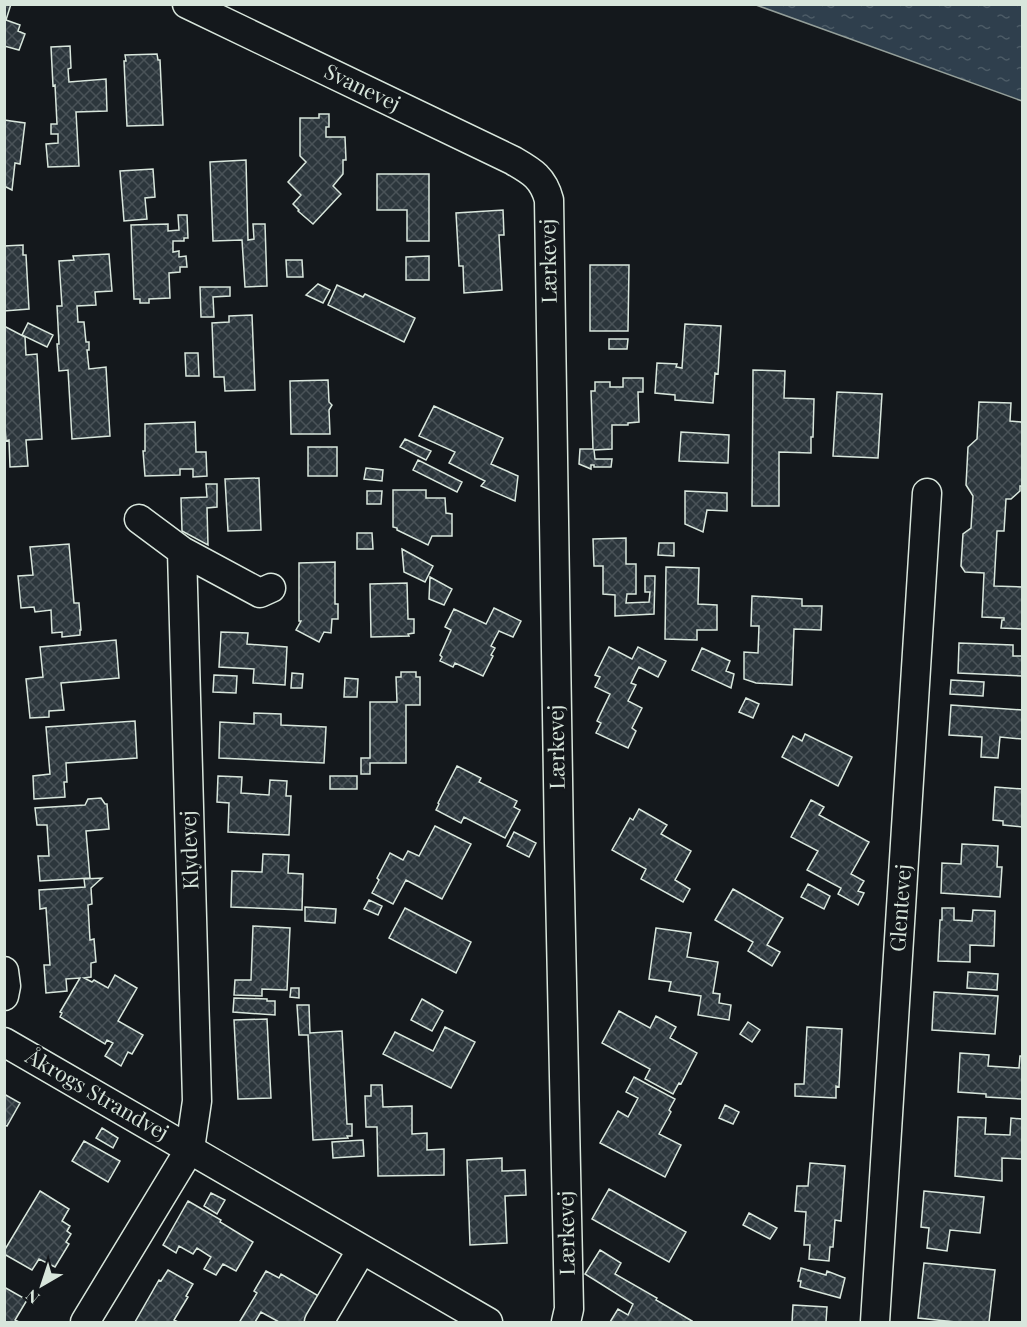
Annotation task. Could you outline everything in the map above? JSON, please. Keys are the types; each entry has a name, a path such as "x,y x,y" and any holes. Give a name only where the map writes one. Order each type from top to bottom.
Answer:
{"street":[{"name":"Svanevej","path":"187,4 512,160 536,175"},
{"name":"Lærkevej","path":"536,175 542,182 549,200 558,820 569,1297 566,1323"},
{"name":"Glentevej","path":"875,1323 927,493"},
{"path":"139,519 182,551 260,593 271,588"},
{"name":"Klydevej","path":"182,551 197,1101 190,1149"},
{"path":"4,971 6,986 4,996"},
{"name":"Åkrogs Strandvej","path":"4,1042 488,1323"},
{"name":"Åkrogs Strandvej","path":"85,1323 190,1149"},
{"path":"319,1323 362,1249"}],"water":[{"path":"756,5 1022,5 1022,101"}],"building":[{"path":"4,4 11,4 6,20 20,25 18,31 25,34 19,50 4,46"},
{"path":"70,46 69,82 106,79 107,111 76,112 79,166 48,167 46,144 58,143 58,134 51,134 51,124 57,124 51,47"},
{"path":"157,54 160,60 163,125 127,126 125,55"},
{"path":"319,114 329,114 326,137 345,137 346,160 343,160 343,174 333,186 341,194 313,224 293,204 301,195 288,182 306,162 300,156 300,118 319,118"},
{"path":"4,120 25,123 20,164 15,163 12,190 4,186"},
{"path":"246,160 248,240 254,239 253,224 265,224 267,286 245,287 242,240 213,241 210,162"},
{"path":"153,169 155,197 145,198 147,219 124,221 120,171"},
{"path":"377,174 429,174 429,241 407,241 407,210 377,210"},
{"path":"503,210 504,235 499,235 502,290 464,293 463,266 459,266 456,213"},
{"path":"178,215 187,215 188,238 184,238 184,241 173,241 173,252 179,251 179,257 186,256 187,267 180,267 180,272 169,273 170,298 149,299 149,303 140,303 140,299 134,299 131,225 168,224 168,231 179,230"},
{"path":"23,245 23,255 26,255 29,309 4,311 4,246"},
{"path":"109,254 112,291 95,292 96,305 77,306 78,322 84,322 86,342 89,342 89,350 87,350 89,369 106,367 110,436 72,439 68,370 59,371 57,344 59,344 57,306 62,306 59,261 74,260 73,256"},
{"path":"429,256 429,280 406,280 406,257"},
{"path":"286,260 302,260 303,277 287,277"},
{"path":"590,265 629,265 628,331 590,331"},
{"path":"318,284 330,290 323,303 306,295"},
{"path":"337,285 363,297 365,294 415,318 404,342 328,305"},
{"path":"200,287 230,287 230,296 213,297 214,317 201,317"},
{"path":"252,315 255,390 225,391 224,377 214,377 212,323 229,322 229,316"},
{"path":"28,323 53,335 47,347 22,335"},
{"path":"685,324 721,326 718,374 715,373 713,403 675,400 675,395 655,393 657,363 677,364 676,367 682,368"},
{"path":"4,326 25,337 26,355 37,354 42,439 26,440 28,466 10,467 9,440 6,441 4,413"},
{"path":"609,339 628,339 627,349 609,349"},
{"path":"185,353 198,353 199,376 186,376"},
{"path":"753,370 785,371 784,398 814,399 811,453 779,452 779,506 752,506"},
{"path":"623,378 643,378 643,392 638,392 639,422 612,425 612,449 594,450 595,459 612,459 611,467 591,465 591,469 579,464 580,449 593,449 591,391 595,391 595,382 610,382 610,387 623,387"},
{"path":"328,380 329,402 332,405 329,410 330,434 291,434 290,381"},
{"path":"837,392 882,394 878,458 833,456"},
{"path":"979,402 1011,403 1010,421 1022,424 1022,486 1011,499 1006,499 1004,531 997,531 994,586 1022,587 1022,629 1001,628 1004,618 982,617 984,573 965,572 961,566 963,534 971,528 973,496 966,485 968,447 977,439"},
{"path":"434,406 503,438 491,464 518,476 515,501 481,486 485,481 449,463 455,452 419,436"},
{"path":"195,422 196,452 206,452 207,476 193,477 193,469 180,469 180,475 145,476 143,451 145,451 145,424"},
{"path":"681,432 729,435 728,463 679,461"},
{"path":"405,439 431,451 426,460 400,447"},
{"path":"308,447 337,447 337,476 308,476"},
{"path":"418,460 462,482 457,492 413,470"},
{"path":"366,468 383,470 382,481 364,479"},
{"path":"259,478 261,530 228,531 225,479"},
{"path":"206,484 217,484 217,507 207,508 208,545 182,531 181,498 207,497"},
{"path":"393,490 426,490 426,498 445,498 446,513 452,514 452,536 432,536 428,545 393,527"},
{"path":"367,491 382,491 381,504 367,504"},
{"path":"685,491 727,493 727,511 707,510 703,532 685,524"},
{"path":"357,533 372,533 373,549 357,549"},
{"path":"626,538 626,564 636,564 636,594 627,594 626,603 649,602 650,592 645,592 645,576 655,576 654,614 615,616 615,595 603,594 603,566 594,566 593,539"},
{"path":"659,543 674,543 674,556 658,555"},
{"path":"69,544 74,603 79,603 81,630 80,635 62,637 62,632 52,633 51,610 35,612 34,607 21,608 18,576 33,575 30,547"},
{"path":"402,549 433,566 425,582 404,572"},
{"path":"335,562 335,604 338,604 338,619 332,619 331,633 324,632 319,642 296,630 301,621 299,621 299,563"},
{"path":"666,567 699,568 698,604 717,605 717,630 697,630 697,640 665,639"},
{"path":"430,577 452,589 444,605 429,599"},
{"path":"407,583 408,619 414,619 414,633 408,634 409,636 371,637 370,584"},
{"path":"752,596 802,599 802,606 822,606 821,630 794,629 792,685 756,683 744,679 744,652 758,653 759,626 751,626"},
{"path":"494,608 521,621 513,637 499,631 491,646 495,648 491,655 493,656 483,676 455,663 453,667 440,661 442,657 440,655 451,630 445,627 454,609 486,624"},
{"path":"221,632 248,633 247,644 287,647 285,685 253,683 254,669 219,667"},
{"path":"116,640 119,678 61,683 64,710 49,711 49,717 30,718 26,679 43,677 40,647"},
{"path":"959,643 1013,645 1013,656 1022,656 1022,676 958,673"},
{"path":"609,647 632,659 638,647 666,661 658,677 639,667 631,683 636,685 628,701 642,708 632,728 636,731 628,748 596,733 601,723 597,721 610,694 595,687 600,677 595,675"},
{"path":"702,648 730,661 726,671 734,674 731,688 692,670"},
{"path":"401,672 416,672 416,677 420,677 420,705 406,705 406,763 370,763 370,774 361,774 361,758 370,758 370,702 397,702 396,677 401,677"},
{"path":"292,673 303,674 302,688 291,688"},
{"path":"214,675 237,676 236,693 213,692"},
{"path":"345,678 358,679 357,697 344,697"},
{"path":"951,680 984,682 983,696 950,694"},
{"path":"746,698 759,704 753,718 739,712"},
{"path":"951,705 1022,710 1022,739 1000,737 998,758 981,757 982,737 949,735"},
{"path":"254,713 281,714 281,725 326,727 324,763 219,758 220,722 254,724"},
{"path":"135,721 137,758 66,763 65,797 34,799 33,776 50,774 46,727"},
{"path":"805,734 852,757 838,786 782,757 793,736 802,741"},
{"path":"457,766 481,778 479,782 517,801 514,807 520,810 505,838 464,817 461,823 436,810"},
{"path":"218,776 242,777 241,793 269,795 270,780 287,781 286,796 291,796 289,835 228,832 229,803 217,802"},
{"path":"330,776 357,776 357,789 330,789"},
{"path":"995,787 1022,789 1022,827 1003,825 1003,821 993,820"},
{"path":"101,798 107,804 109,829 86,831 90,878 40,881 38,856 49,856 47,825 37,825 35,808 85,805 88,799"},
{"path":"811,800 824,807 819,815 869,842 851,874 864,881 858,891 864,893 858,905 838,894 841,888 807,870 818,851 791,837"},
{"path":"639,809 667,825 661,834 691,851 675,880 690,889 683,902 641,879 646,869 612,850 630,818 633,820"},
{"path":"435,826 471,844 442,899 406,880 393,904 372,893 390,853 403,860 408,851 419,856"},
{"path":"514,832 536,843 529,857 507,846"},
{"path":"962,844 998,846 997,867 1002,867 1000,897 941,893 942,863 961,864"},
{"path":"263,854 289,855 288,873 303,874 302,910 231,907 232,871 262,872"},
{"path":"102,878 91,888 92,904 88,905 90,940 94,939 96,962 91,963 91,977 84,978 92,982 94,980 108,988 115,975 137,988 118,1021 143,1035 132,1054 128,1052 121,1066 105,1056 113,1043 107,1040 105,1044 60,1017 62,1013 60,1012 80,978 66,979 67,991 46,993 44,965 50,965 46,908 40,909 39,890 85,887 84,879"},
{"path":"808,884 830,896 824,909 801,897"},
{"path":"733,889 783,918 767,945 780,952 772,966 748,951 753,942 715,920"},
{"path":"369,900 382,906 378,915 364,909"},
{"path":"305,907 336,909 335,923 305,921"},
{"path":"405,908 471,942 456,973 389,938"},
{"path":"942,908 954,908 954,920 972,921 973,910 995,911 994,946 970,945 970,962 938,961"},
{"path":"253,926 290,928 287,990 262,989 262,996 234,995 235,980 251,980"},
{"path":"656,928 691,933 687,957 718,962 713,993 720,994 719,1003 731,1005 729,1020 698,1015 701,996 669,991 671,982 649,979"},
{"path":"968,972 998,974 997,990 967,988"},
{"path":"291,988 299,988 299,998 290,997"},
{"path":"934,992 998,996 995,1034 932,1030"},
{"path":"234,998 275,1001 275,1015 233,1012"},
{"path":"422,999 443,1011 432,1031 411,1020"},
{"path":"297,1005 309,1005 310,1033 342,1031 347,1124 352,1124 352,1136 347,1136 348,1138 313,1140 308,1035 299,1035"},
{"path":"619,1011 650,1028 656,1016 676,1027 670,1038 697,1053 681,1084 679,1083 673,1094 645,1079 650,1069 602,1043"},
{"path":"267,1019 271,1098 238,1099 234,1020"},
{"path":"748,1022 760,1030 752,1042 740,1034"},
{"path":"445,1027 475,1042 451,1088 383,1054 395,1032 433,1051"},
{"path":"807,1027 842,1029 839,1087 836,1086 836,1098 795,1096 795,1084 804,1084"},
{"path":"960,1053 989,1055 988,1066 1019,1068 1020,1056 1022,1056 1022,1099 986,1097 986,1094 958,1092"},
{"path":"634,1077 675,1099 659,1134 681,1145 665,1177 600,1143 618,1111 628,1117 638,1098 626,1092"},
{"path":"371,1085 382,1085 383,1107 412,1106 412,1134 427,1133 427,1150 444,1149 444,1175 378,1176 377,1127 366,1127 365,1096 371,1096"},
{"path":"4,1094 20,1103 7,1126 4,1125"},
{"path":"725,1105 739,1112 733,1124 719,1118"},
{"path":"958,1117 986,1118 985,1134 1010,1135 1011,1118 1022,1119 1022,1159 1002,1158 1002,1181 955,1176"},
{"path":"102,1128 118,1138 113,1148 96,1138"},
{"path":"363,1140 364,1156 333,1158 332,1142"},
{"path":"84,1141 120,1161 108,1182 72,1161"},
{"path":"502,1158 502,1171 525,1170 526,1195 505,1196 507,1243 470,1245 467,1160"},
{"path":"810,1163 845,1166 841,1221 835,1220 833,1247 830,1247 829,1261 809,1259 810,1245 804,1245 806,1212 795,1211 797,1186 808,1186"},
{"path":"609,1189 686,1232 669,1262 592,1219"},
{"path":"40,1191 69,1209 62,1221 70,1226 67,1231 71,1234 66,1242 69,1244 55,1267 39,1259 32,1270 4,1254 4,1251"},
{"path":"924,1191 984,1197 980,1233 950,1230 947,1251 927,1248 929,1228 921,1227"},
{"path":"211,1193 225,1200 217,1214 204,1206"},
{"path":"188,1201 253,1242 236,1271 223,1264 216,1275 204,1269 211,1257 197,1248 193,1254 179,1246 176,1253 163,1245"},
{"path":"749,1213 777,1228 770,1239 743,1225"},
{"path":"600,1250 621,1263 615,1274 692,1321 610,1322 618,1309 628,1315 633,1304 585,1274"},
{"path":"924,1263 995,1270 989,1322 956,1322 918,1318"},
{"path":"801,1268 826,1275 827,1271 845,1278 840,1298 800,1287 801,1281 798,1281"},
{"path":"168,1270 193,1284 174,1320 178,1322 135,1322 159,1280 161,1281"},
{"path":"266,1271 279,1278 281,1274 322,1298 308,1322 279,1322 261,1312 255,1322 240,1321 257,1293 254,1291"},
{"path":"4,1287 27,1300 15,1320 19,1322 4,1322"},
{"path":"793,1305 827,1307 826,1322 792,1322"}]}
